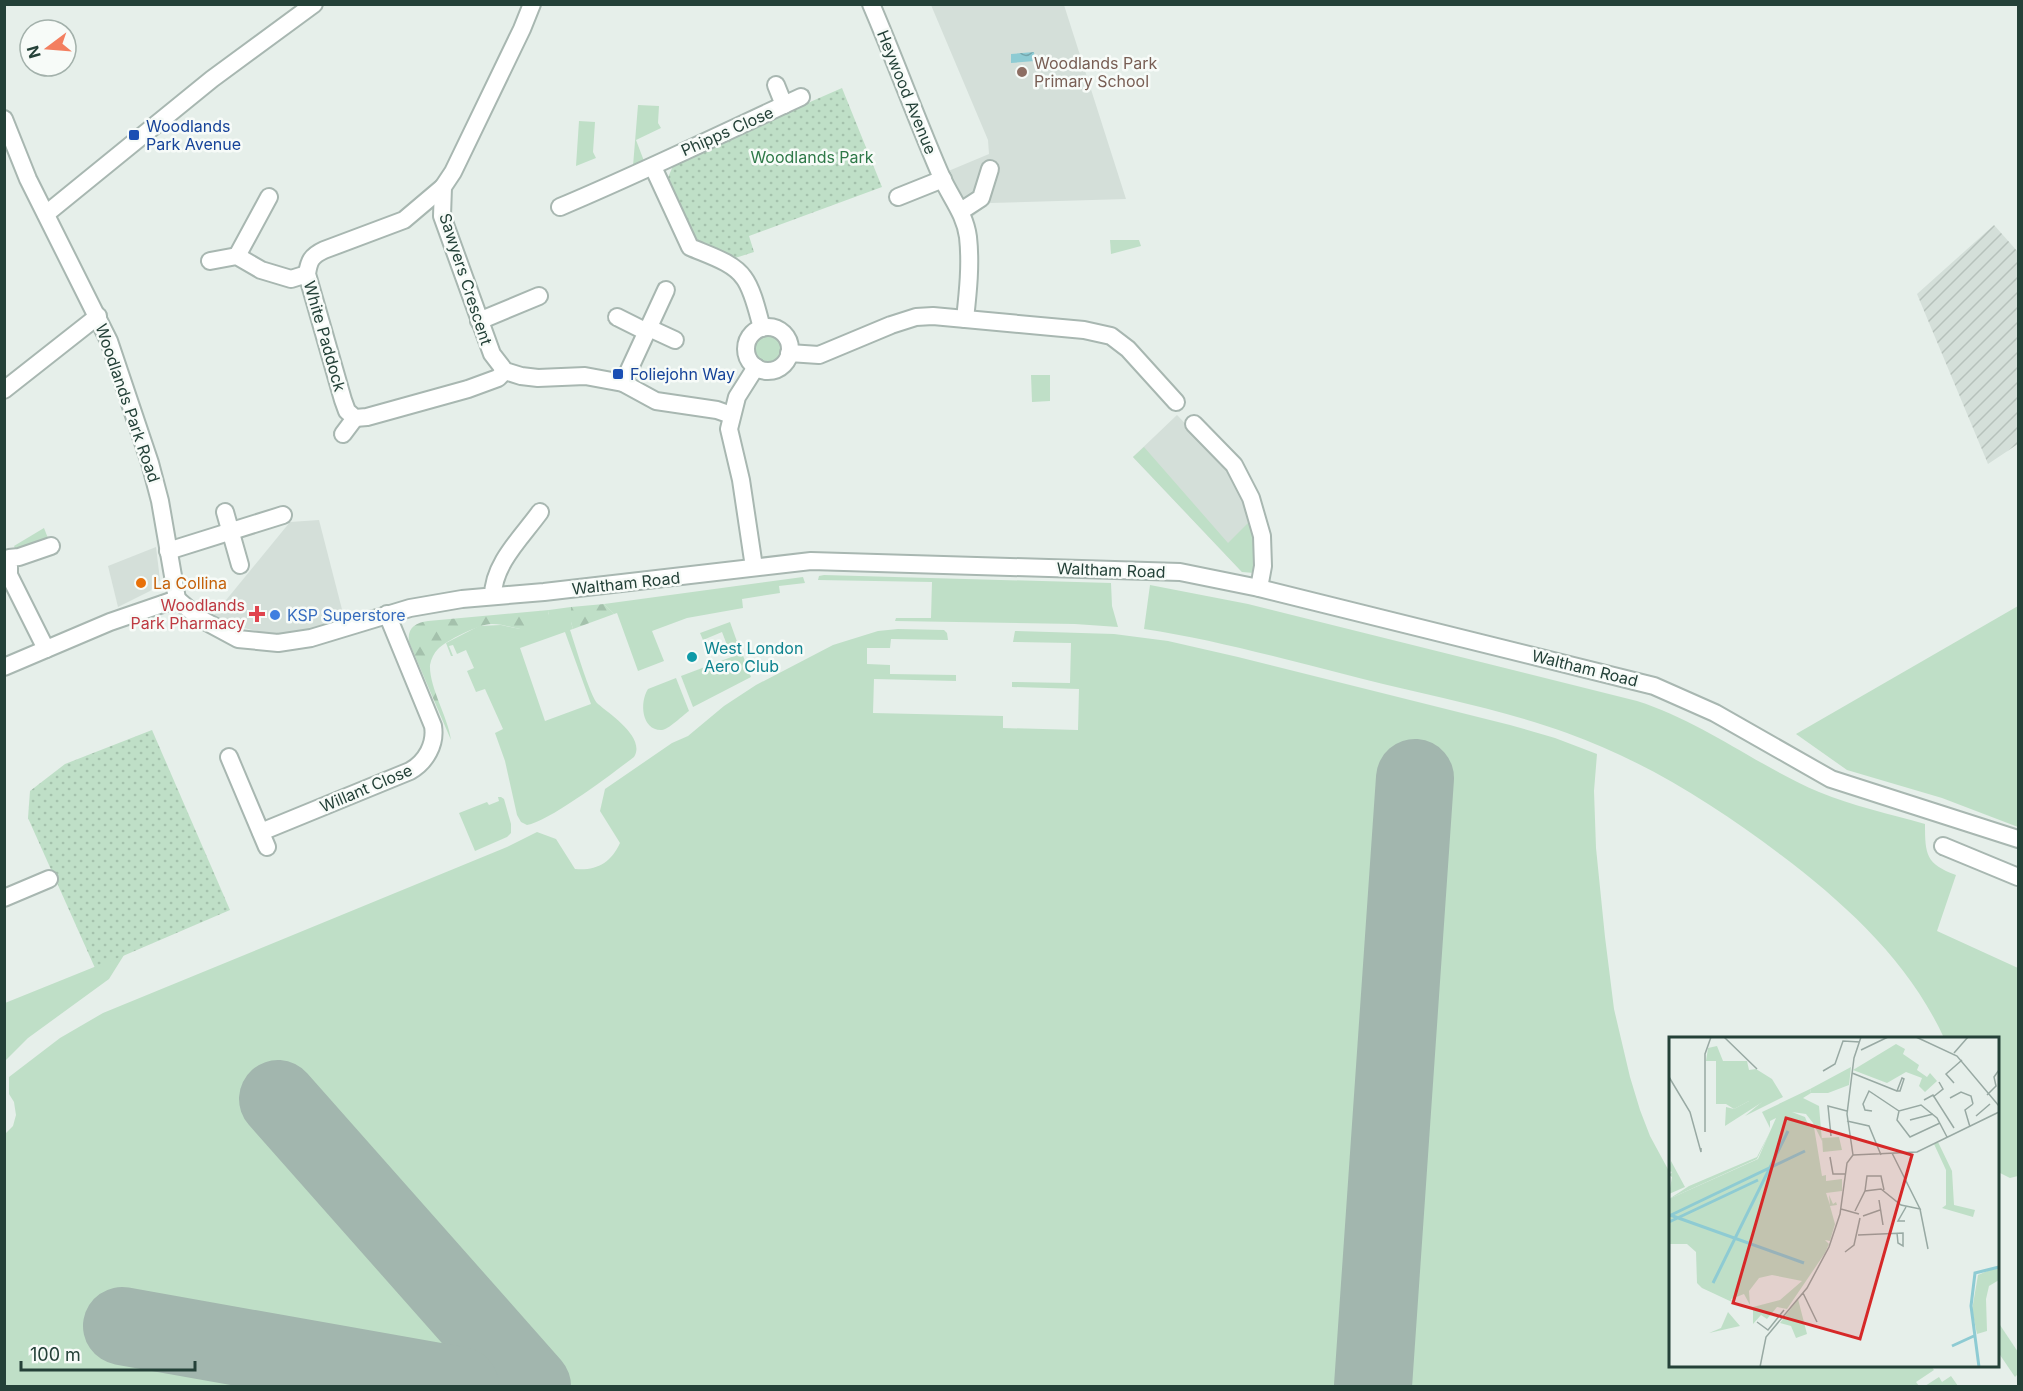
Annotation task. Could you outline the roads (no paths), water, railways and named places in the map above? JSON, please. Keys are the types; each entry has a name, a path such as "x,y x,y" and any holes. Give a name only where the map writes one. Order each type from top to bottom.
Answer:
{"street":[{"path":"46,214 212,79 314,4"},
{"name":"Sawyers Crescent","path":"505,371 492,354 442,216 443,187 453,172 532,4"},
{"name":"Heywood Avenue","path":"871,4 943,179 961,211 968,235 969,256 965,319"},
{"path":"776,85 784,105"},
{"name":"Phipps Close","path":"568,197 653,167 675,154 801,97"},
{"name":"Woodlands Park Road","path":"4,119 27,178 109,340 150,463 177,599"},
{"path":"653,167 690,247 725,263 744,278 762,328"},
{"path":"961,211 981,198 990,170"},
{"path":"898,197 943,179"},
{"name":"White Paddock","path":"355,418 347,411 343,399 307,274 309,260 315,254 404,220 443,187"},
{"path":"237,256 268,197"},
{"path":"419,208 431,210 442,216"},
{"path":"210,261 237,256 261,270 291,279 307,274"},
{"path":"623,384 666,290"},
{"path":"479,321 539,297"},
{"path":"4,390 98,316"},
{"path":"789,353 819,355 915,317 933,316 1084,330 1111,336 1128,349 1176,402"},
{"path":"617,317 675,340"},
{"path":"769,327 783,333 789,346 787,360 777,369 756,368 747,357 747,342 755,331 762,328 769,327"},
{"path":"754,567 741,480 729,429 737,397 756,368"},
{"path":"343,434 355,418 367,417 468,389 498,378 505,371 538,378 585,376 623,384 656,401 717,410 731,415"},
{"path":"1194,424 1234,465 1251,498 1262,536 1263,567 1259,588"},
{"path":"225,513 240,565"},
{"path":"493,596 502,562 540,513"},
{"path":"168,551 283,515"},
{"path":"46,649 9,574 7,556 19,557 51,546"},
{"name":"Waltham Road","path":"177,599 199,618 238,639 278,643 310,638 387,614 462,599 613,585 812,561 1180,572 1259,588 1654,686 1715,713 1831,779 2019,839"},
{"path":"4,667 110,622 177,599"},
{"name":"Willant Close","path":"229,757 264,839 410,771 420,764 433,738 433,726 387,614"},
{"path":"1943,846 2019,877"},
{"path":"4,898 49,879"}],"water":[{"path":"1034,52 1035,61 1011,63 1011,54"}],"place":[{"name":"Woodlands Park Primary School","path":"1022,72"},
{"name":"Woodlands Park Avenue","path":"134,135"},
{"name":"Foliejohn Way","path":"618,374"},
{"name":"La Collina","path":"141,583"},
{"name":"Woodlands Park Pharmacy","path":"257,614"},
{"name":"KSP Superstore","path":"275,615"},
{"name":"West London Aero Club","path":"692,657"}],"park label":[{"name":"Woodlands Park","path":"812,157"}]}
